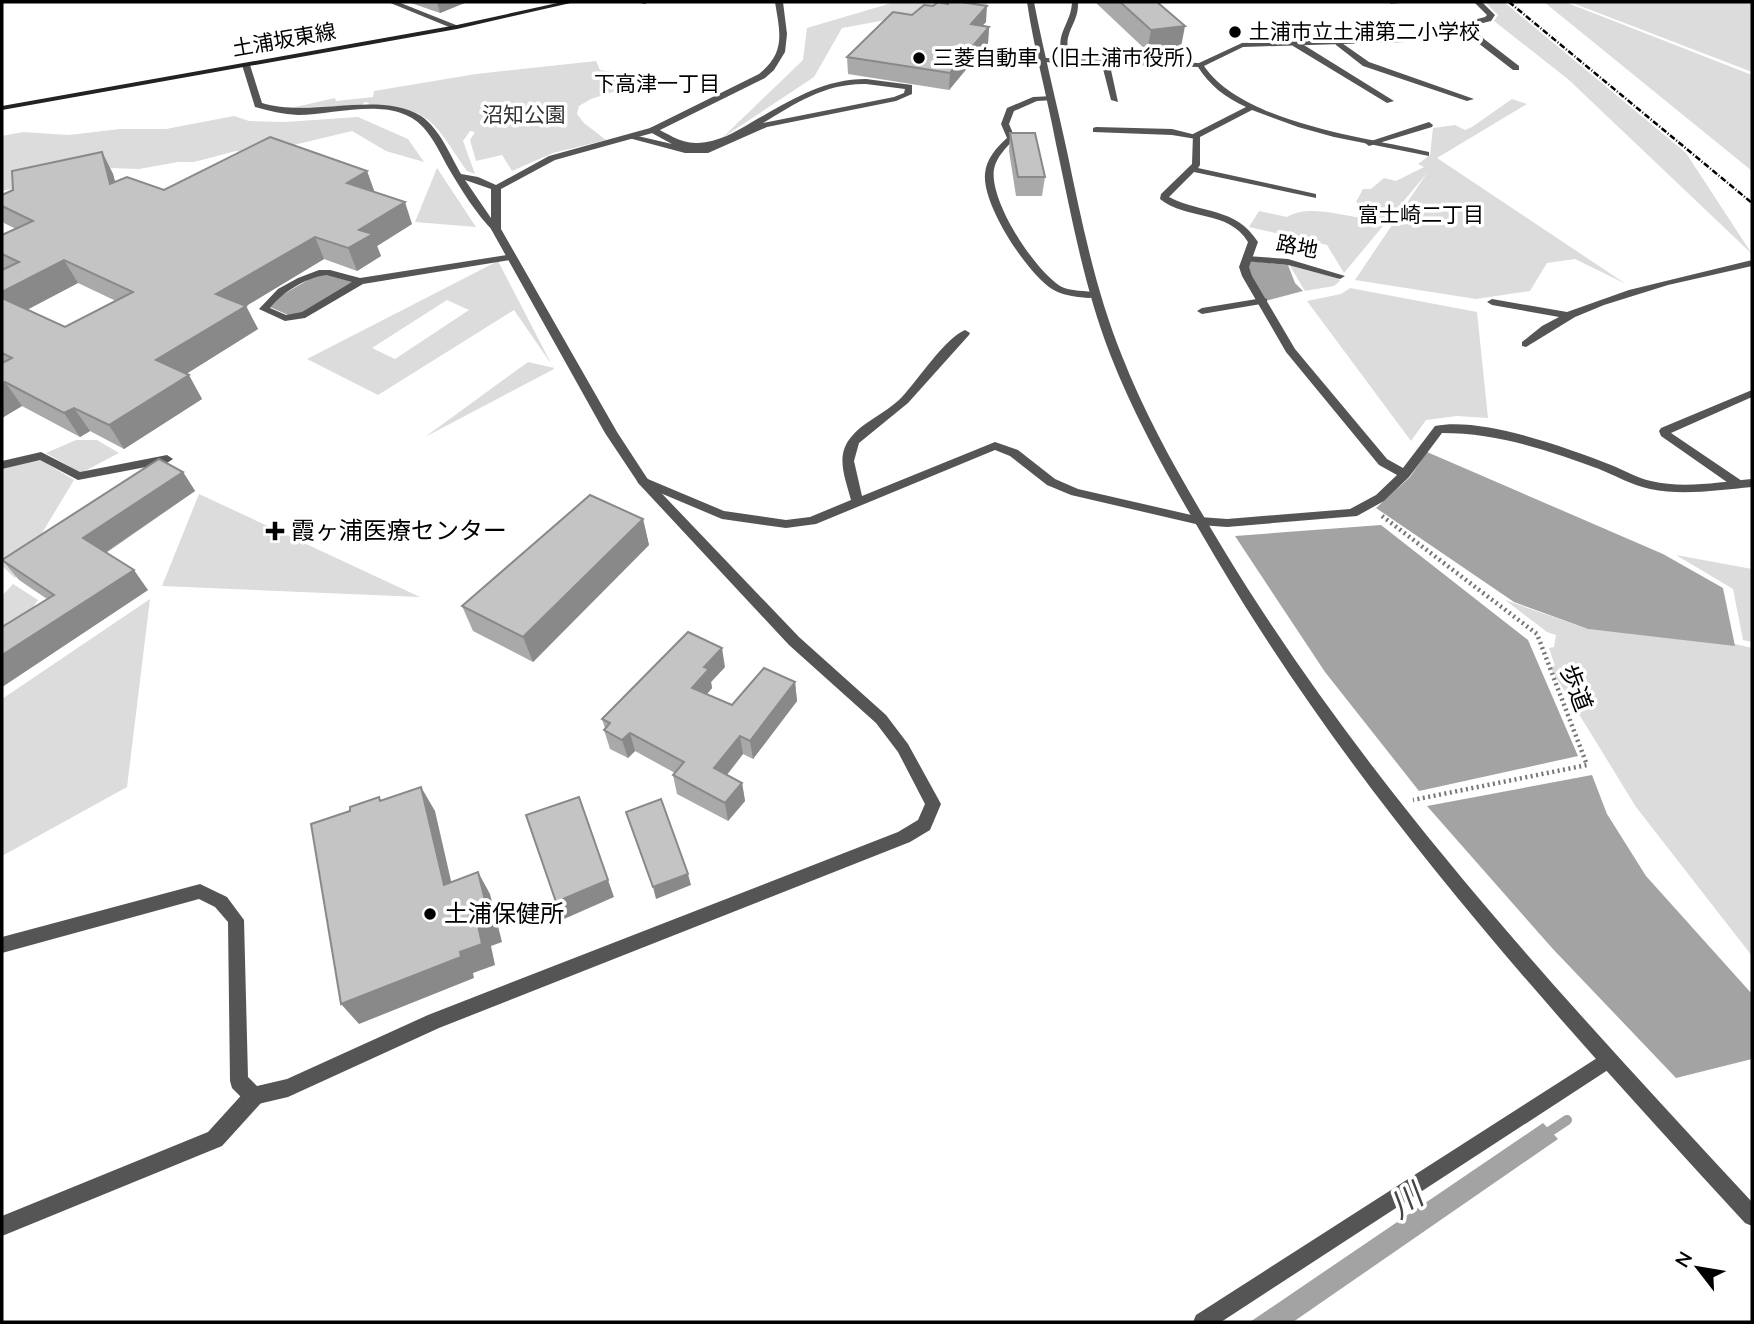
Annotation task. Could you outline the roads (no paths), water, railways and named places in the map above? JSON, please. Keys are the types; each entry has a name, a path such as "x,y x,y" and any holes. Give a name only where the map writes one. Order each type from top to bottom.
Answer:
{"main road":[{"name":"土浦坂東線","path":"2,108 457,27 570,2"}],"street":[{"path":"393,2 457,27"},
{"path":"639,2 645,2"},
{"path":"496,188 552,158 653,130 762,76 775,67 782,55 784,40 779,2"},
{"path":"1030,2 1094,295 1142,416 1235,584 1292,668 1392,804 1608,1060 1752,1216"},
{"path":"1067,60 1060,45 1076,8 1074,2"},
{"path":"1043,60 1200,65 1235,47 1421,39 1491,17 1478,2"},
{"path":"1464,27 1516,68"},
{"path":"1339,43 1366,64 1470,99"},
{"path":"1296,44 1390,101"},
{"path":"1105,61 1115,100"},
{"path":"2,1226 215,1139 254,1096 288,1088 434,1021 904,837 925,825 933,804 903,748 881,719 794,641 643,481 611,433 513,257 496,229 481,214 431,131 411,114 379,109 293,112 269,110 258,105 246,65"},
{"path":"1200,65 1203,75 1210,83 1252,107 1309,128 1426,154"},
{"path":"629,137 685,150 708,150 765,125 896,99 908,94 909,87 859,79 821,87 729,137 707,146 667,141 653,130"},
{"path":"1051,98 1036,99 1010,110 1005,124 1012,138 993,154 989,180 1008,229 1040,274 1058,289 1094,295"},
{"path":"1097,130 1172,132 1196,136 1252,107"},
{"path":"1369,143 1429,125"},
{"path":"1196,136 1194,146 1197,159 1193,169 1164,196 1165,199 1180,206 1218,215 1243,228 1253,242 1244,267 1247,276 1290,350 1383,462 1405,474"},
{"path":"1193,169 1313,196"},
{"path":"458,176 475,179 496,188"},
{"path":"496,188 496,229"},
{"path":"360,281 324,271 311,275 267,300 264,309 285,318 305,315 360,281 513,257"},
{"name":"路地","path":"1247,259 1288,262 1340,276"},
{"path":"1526,344 1552,325 1636,291 1752,263"},
{"path":"1202,311 1263,301"},
{"path":"1492,302 1571,316"},
{"path":"858,502 849,466 849,449 863,430 895,411 944,352 965,332"},
{"path":"1738,484 1667,436 1665,431 1752,393"},
{"path":"643,481 722,515 786,524 812,521 995,446 1014,453 1051,482 1075,492 1200,521 1227,523 1337,516 1369,506 1405,474 1439,429 1460,428 1487,430 1567,453 1653,486 1699,488 1752,483"},
{"path":"2,465 41,456 78,476 167,459"},
{"path":"2,945 200,891 221,902 236,920 239,1081 254,1096"},
{"path":"1203,1322 1608,1060"}],"waterway":[{"name":"川","path":"1543,1136 1567,1120"}],"railway":[{"path":"1509,2 1752,203"}],"place":[{"name":"土浦市立土浦第二小学校","path":"1235,32"},
{"name":"三菱自動車（旧土浦市役所）","path":"919,58"},
{"name":"霞ヶ浦医療センター","path":"275,531"},
{"name":"土浦保健所","path":"430,914"}],"district":[{"name":"下高津一丁目","path":"657,84"},
{"name":"富士崎二丁目","path":"1421,215"}],"park label":[{"name":"沼知公園","path":"524,115"}]}
